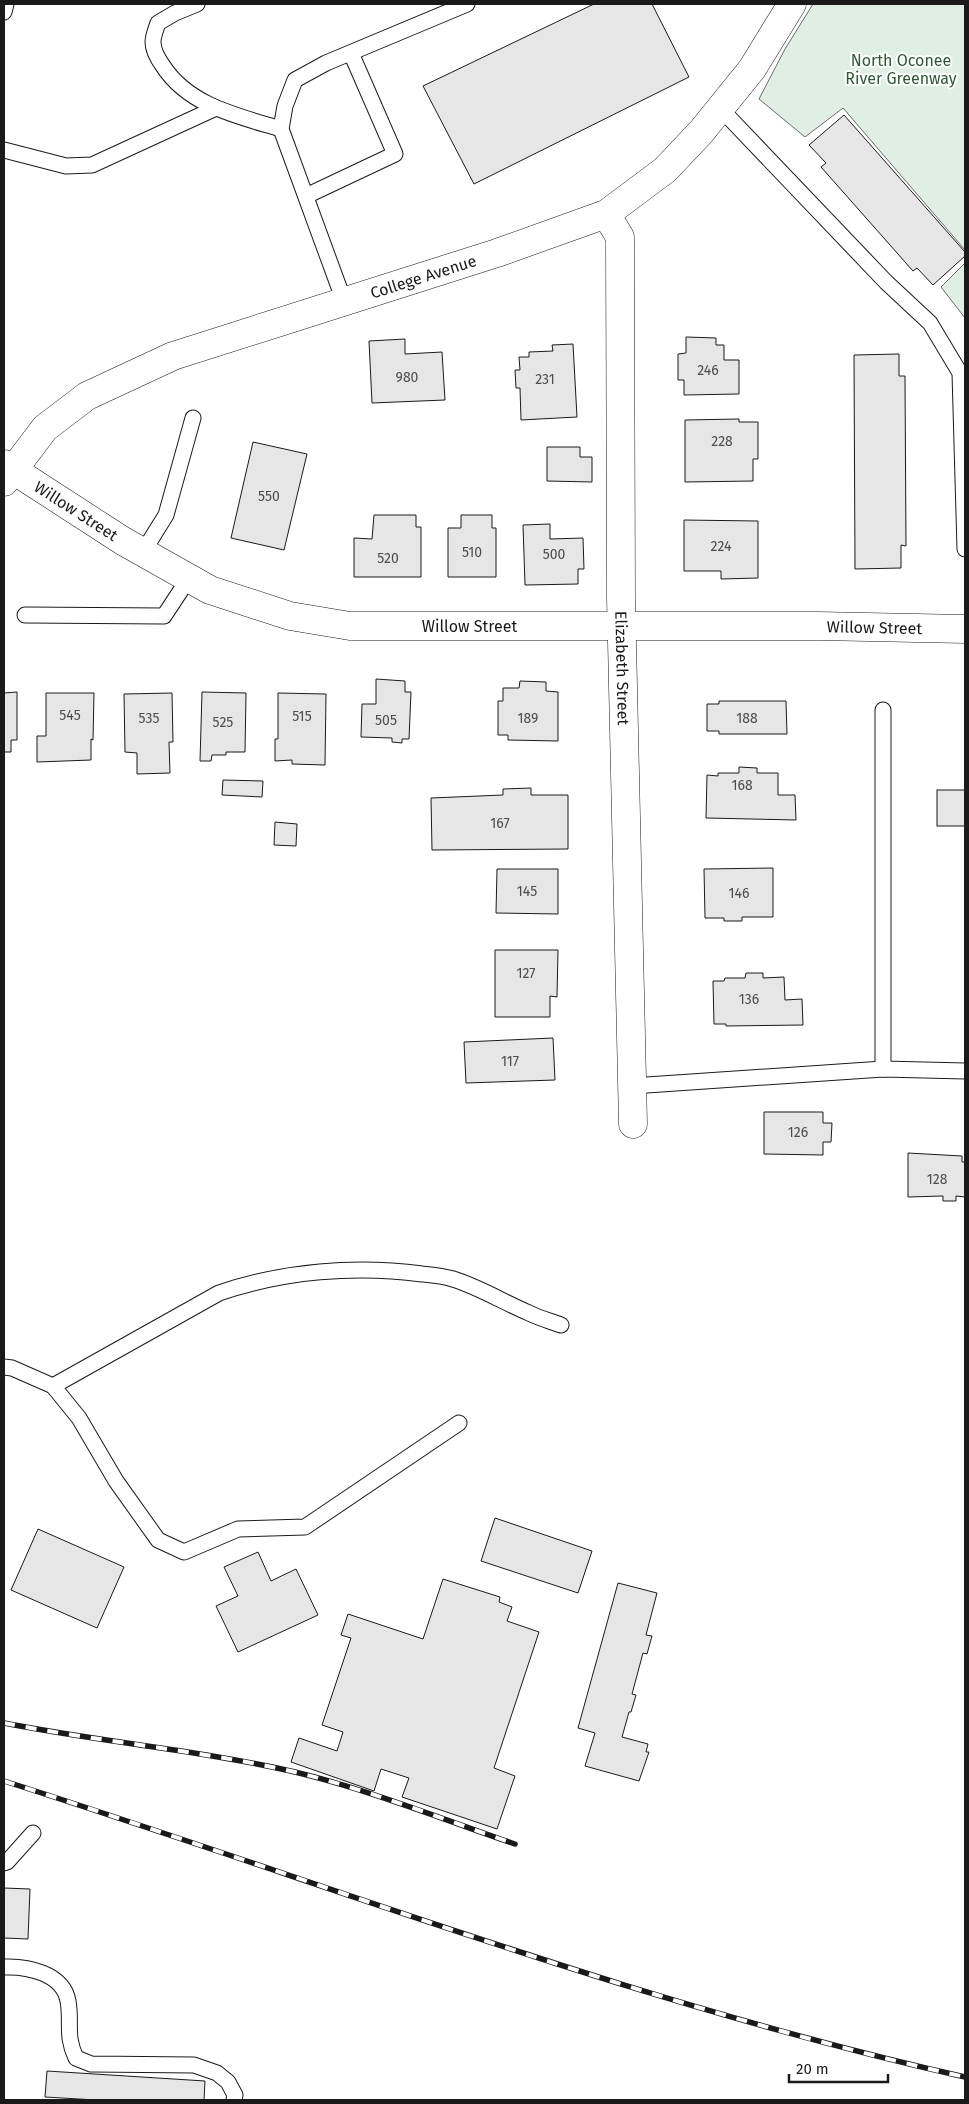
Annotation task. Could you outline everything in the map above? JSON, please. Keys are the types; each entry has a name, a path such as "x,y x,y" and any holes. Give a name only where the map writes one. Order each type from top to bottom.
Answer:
{"street":[{"name":"College Avenue","path":"7,472 45,428 88,396 173,356 497,253 606,214 665,170 720,108 752,69 792,4"},
{"name":"Elizabeth Street","path":"606,214 620,237 622,626 633,1124"},
{"name":"Willow Street","path":"7,472 210,590 290,616 350,626 818,626 965,629"}],"lane":[{"path":"4,12 6,4"},
{"path":"197,4 175,12 158,23 153,41 155,55 171,79 191,94 226,113 281,129"},
{"path":"344,301 281,129 285,106 295,80 351,52 467,4"},
{"path":"306,196 395,154 351,52"},
{"path":"4,150 66,166 92,165 216,108"},
{"path":"720,108 886,282 930,323 960,373 965,549"},
{"path":"143,552 166,515 193,418"},
{"path":"25,615 164,616 189,578"},
{"path":"883,710 883,1069"},
{"path":"632,1086 883,1069 965,1071"},
{"path":"53,1386 219,1293 244,1284 319,1273 359,1269 387,1270 451,1278 484,1291 528,1313 561,1325"},
{"path":"4,1367 12,1368 53,1386 79,1418 116,1481 158,1540 184,1552 238,1529 305,1527 459,1423"},
{"path":"4,1863 7,1862 33,1832"},
{"path":"4,1966 16,1966 44,1973 62,1987 68,2000 70,2045 76,2058 91,2064 194,2065 216,2073 228,2082 235,2095 234,2100"}],"green space":[{"name":"North Oconee River Greenway","path":"813,4 965,4 965,250 843,108 805,137 759,99 785,49"},
{"path":"965,263 965,318 941,287"}],"building":[{"path":"594,4 652,4 689,77 474,184 423,86"},
{"path":"844,115 965,252 965,256 933,285 917,268 913,271 821,167 826,163 809,145"},
{"path":"686,337 716,338 716,345 724,345 724,360 739,360 739,394 684,395 684,380 678,380 678,354 686,353"},
{"path":"405,339 405,354 442,352 445,400 372,403 369,341"},
{"path":"573,344 577,417 521,420 520,388 516,388 515,370 520,370 519,357 529,357 529,352 553,351 552,345"},
{"path":"899,354 899,376 905,376 906,546 901,545 901,568 855,569 854,355"},
{"path":"739,419 739,422 758,422 758,459 753,459 753,481 685,482 685,420"},
{"path":"253,442 307,454 284,550 231,538"},
{"path":"547,447 580,447 580,457 592,457 592,482 547,481"},
{"path":"374,515 416,515 416,527 421,527 421,577 354,577 354,538 372,539"},
{"path":"461,515 492,515 492,528 496,528 496,577 448,577 448,528 461,528"},
{"path":"684,520 758,521 758,578 721,579 721,571 684,571"},
{"path":"550,524 550,539 583,538 584,569 578,569 578,584 525,585 523,525"},
{"path":"376,679 405,681 405,692 411,692 409,739 402,739 402,743 392,742 392,738 361,737 362,704 376,704"},
{"path":"520,681 546,682 546,691 558,692 558,741 508,740 508,735 498,735 498,701 503,701 503,688 519,688"},
{"path":"17,692 17,740 11,740 11,752 4,752 4,693"},
{"path":"202,692 246,693 245,752 226,752 226,755 212,755 211,761 200,761"},
{"path":"46,693 94,693 91,760 37,762 37,736 46,736"},
{"path":"172,693 173,742 169,742 170,773 137,774 137,753 125,752 124,694"},
{"path":"278,693 326,694 325,765 292,764 292,760 275,761 275,739 278,739"},
{"path":"719,701 786,701 787,734 719,734 719,731 707,731 707,704 719,704"},
{"path":"739,767 757,768 757,773 778,773 778,795 795,795 796,820 706,818 707,775 718,776 718,773 739,773"},
{"path":"223,780 263,781 262,797 222,795"},
{"path":"531,788 531,795 568,795 568,849 432,850 431,798 503,795 503,789"},
{"path":"937,790 965,790 965,826 937,826"},
{"path":"275,822 297,824 296,846 274,845"},
{"path":"773,868 773,917 742,917 742,921 724,921 724,918 705,918 704,869"},
{"path":"497,869 558,869 558,914 496,913"},
{"path":"495,950 558,950 557,997 550,996 550,1017 495,1017"},
{"path":"746,973 763,973 763,978 784,977 785,1000 802,999 803,1025 726,1026 726,1024 714,1024 713,981 724,981 725,978 745,978"},
{"path":"553,1038 555,1080 466,1083 464,1042"},
{"path":"764,1112 823,1112 823,1123 832,1123 831,1142 823,1142 823,1155 764,1154"},
{"path":"908,1153 962,1156 962,1162 965,1162 965,1197 956,1196 956,1201 943,1201 943,1196 908,1197"},
{"path":"495,1518 592,1551 578,1593 481,1561"},
{"path":"38,1529 124,1567 97,1628 11,1590"},
{"path":"258,1552 271,1581 296,1569 318,1615 238,1652 216,1606 238,1596 224,1567"},
{"path":"443,1579 500,1597 499,1602 512,1607 507,1621 539,1632 494,1768 515,1776 497,1829 402,1797 409,1778 381,1769 374,1791 291,1762 299,1738 337,1751 343,1732 322,1725 351,1638 341,1635 348,1614 423,1639"},
{"path":"618,1583 657,1593 646,1635 652,1636 647,1654 643,1653 632,1694 636,1695 622,1737 648,1744 646,1752 649,1752 639,1781 585,1766 595,1733 578,1728"},
{"path":"4,1888 30,1889 28,1939 4,1938"},
{"path":"47,2071 205,2081 204,2100 96,2100 45,2097"}],"railway":[{"path":"4,1723 259,1764 295,1772 378,1796 515,1844"},
{"path":"4,1781 601,1978 843,2047 965,2077"}]}
